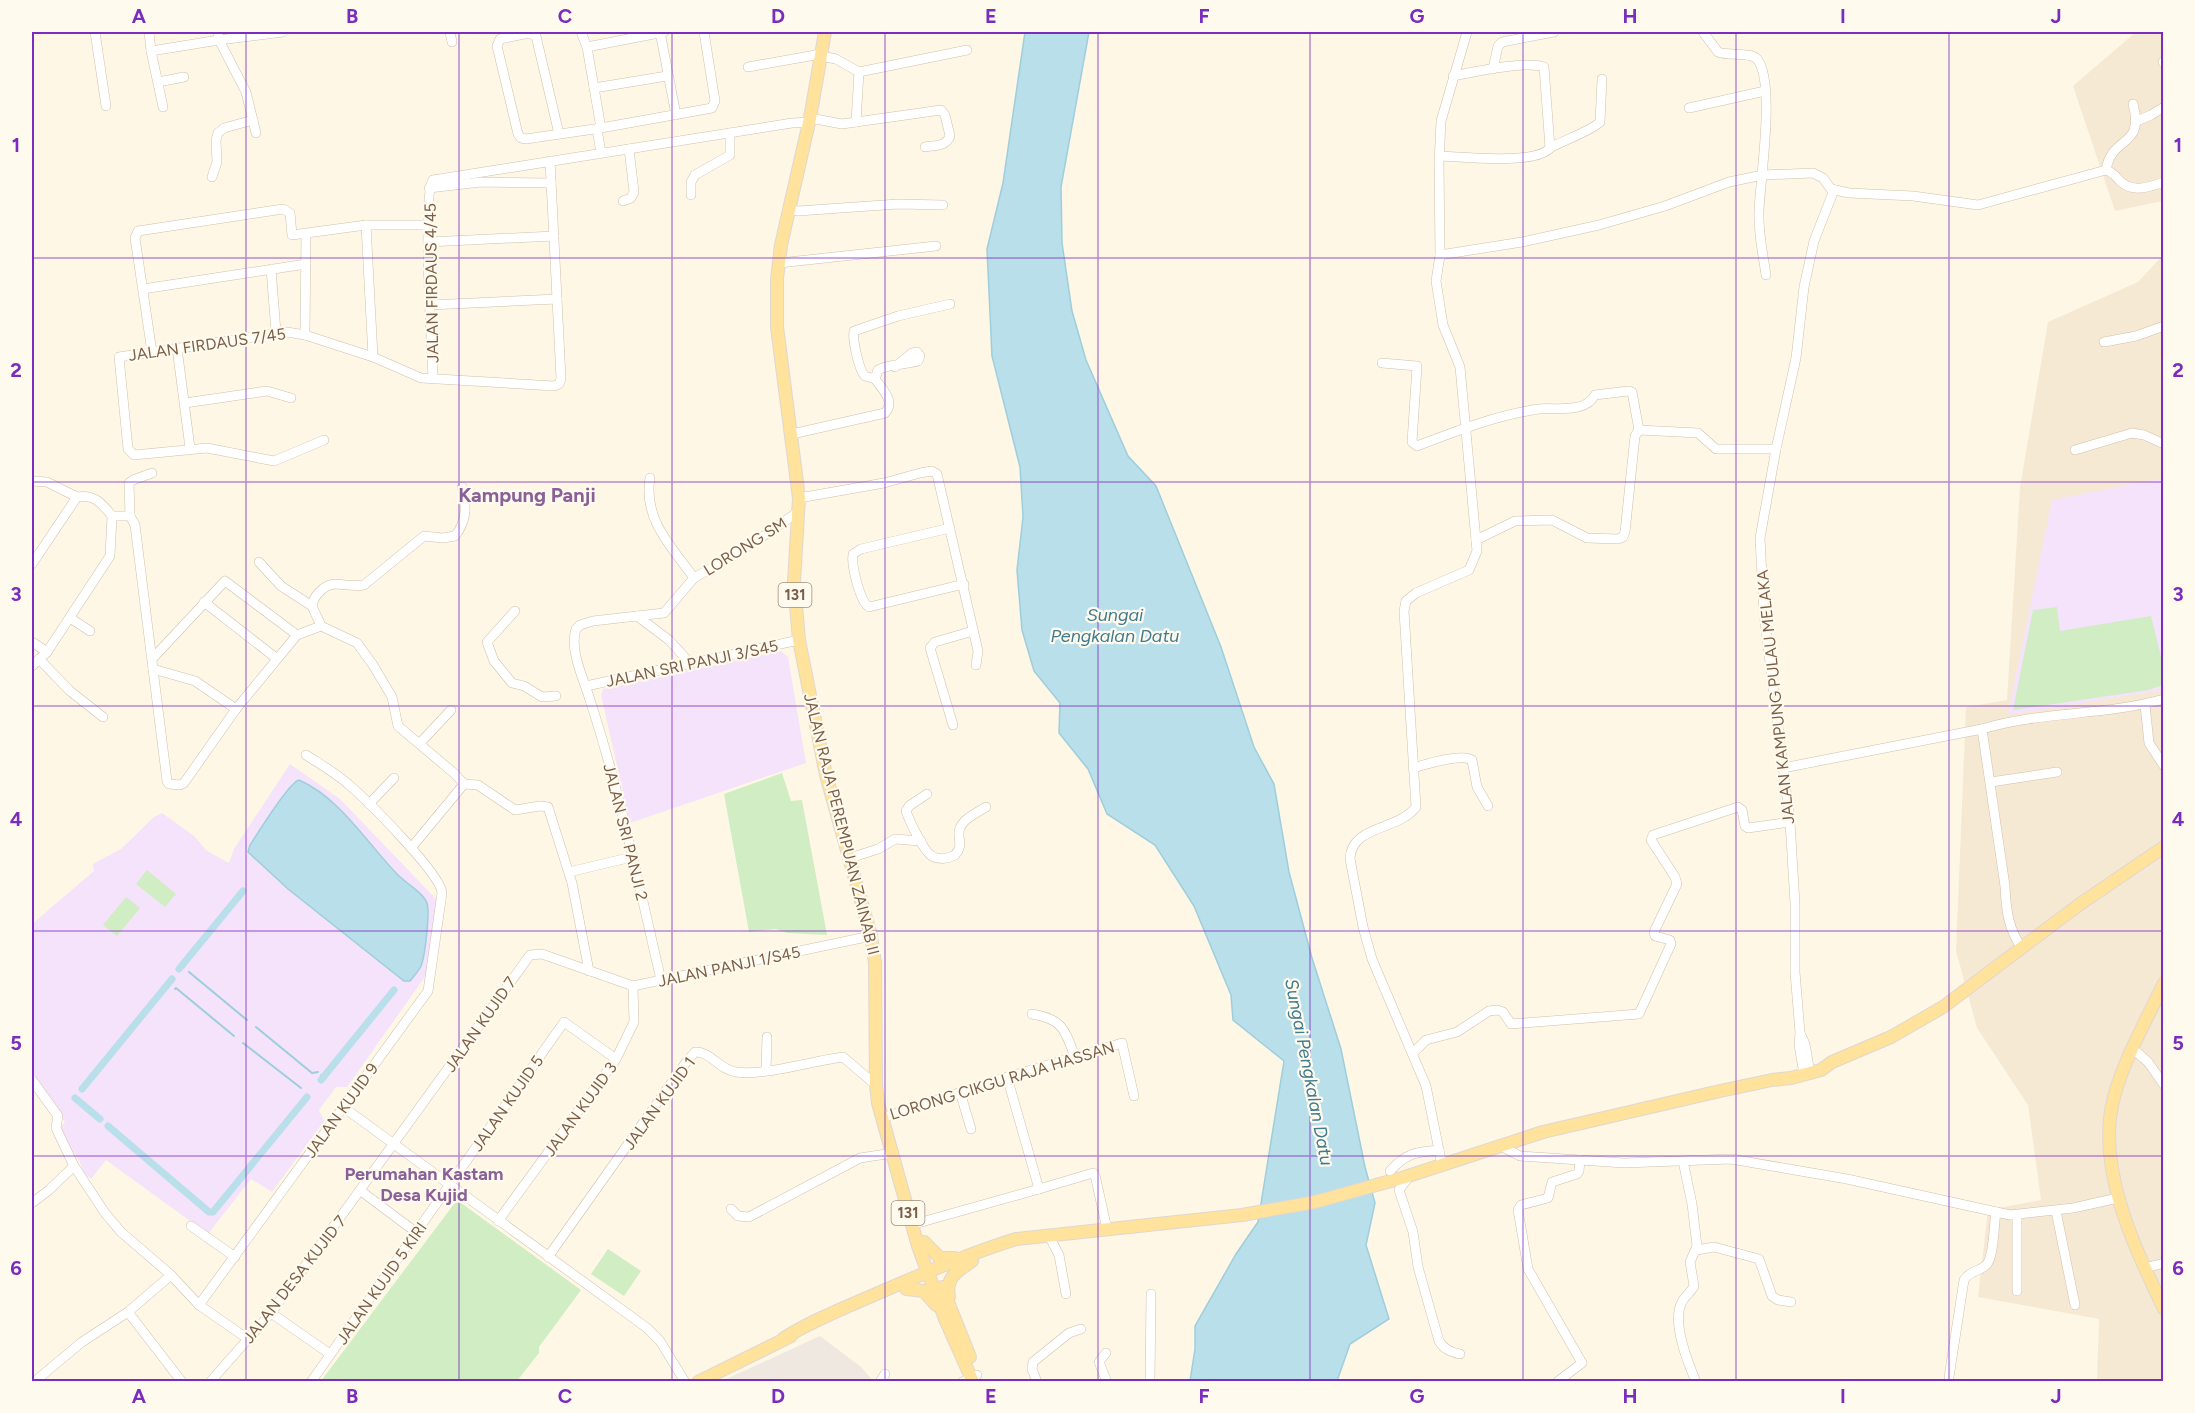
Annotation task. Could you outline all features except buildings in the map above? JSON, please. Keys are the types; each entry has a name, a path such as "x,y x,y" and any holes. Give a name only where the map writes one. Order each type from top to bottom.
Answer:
{"main road":[{"name":"JALAN RAJA PEREMPUAN ZAINAB II","path":"825,32 810,120 788,209 778,263 777,327 799,498 794,582 799,640 826,775 871,936 875,963 876,1085 882,1118 893,1153"},
{"path":"2128,870 2163,840"},
{"path":"698,1382 784,1338 903,1286 971,1258 1049,1236 1242,1215 1315,1202 1408,1176 1543,1132 1627,1111 1772,1080 1789,1071 1821,1070 1833,1062 1899,1033 1948,1004 2128,870 2163,847"},
{"path":"2163,983 2114,1098 2111,1150 2118,1198 2130,1233 2163,1309"},
{"name":"131","path":"893,1153 918,1223 921,1244"},
{"name":"131","path":"893,1153 921,1244 972,1379"},
{"path":"903,1286 919,1262 921,1244 940,1257 971,1258"},
{"path":"948,1315 949,1281 971,1258"},
{"path":"903,1286 924,1292 948,1315"}],"street":[{"path":"95,32 106,106"},
{"path":"149,32 163,107"},
{"path":"152,51 218,36 283,32"},
{"path":"450,32 452,42"},
{"path":"581,32 587,47 594,88 601,153"},
{"path":"587,47 662,32 676,115"},
{"path":"560,134 536,36 529,33 507,34 500,39 497,46 519,136 526,139 599,129 710,109 715,104 704,32"},
{"path":"1442,1165 1426,1086 1372,959 1363,927 1350,848 1358,838 1410,816 1416,807 1404,611 1406,601 1416,593 1469,570 1478,551 1460,367 1446,337 1436,280 1440,255 1441,121 1467,32"},
{"path":"1493,69 1498,46 1502,42 1554,32"},
{"path":"1703,32 1719,53 1751,55 1757,58 1761,65 1765,91 1763,176 1759,214 1760,241 1766,275"},
{"path":"218,36 246,92 256,133"},
{"path":"748,67 821,55 836,59 859,72 967,50"},
{"path":"1453,76 1493,69 1535,65 1544,67 1550,148"},
{"path":"856,122 859,72"},
{"path":"594,88 668,76"},
{"path":"158,82 184,77"},
{"path":"1440,156 1503,159 1544,154 1550,148 1600,122 1602,79"},
{"path":"1689,108 1765,91"},
{"path":"2106,170 2111,154 2136,131 2137,121 2133,104"},
{"path":"2137,121 2163,106"},
{"path":"551,183 481,182 429,188 431,182 435,180 810,120 834,123 856,122 941,110 945,115 949,139 944,144 925,147"},
{"path":"212,177 216,162 218,133 224,128 253,120"},
{"path":"691,195 692,178 730,155 730,133"},
{"path":"623,201 631,198 634,192 629,148"},
{"path":"430,305 557,299 550,161"},
{"path":"1440,255 1522,242 1599,225 1665,206 1729,182 1763,176 1814,173 1823,178 1834,190 1849,193 1913,196 1978,205 2106,170 2127,186 2136,189 2163,182"},
{"name":"JALAN FIRDAUS 4/45","path":"429,188 428,242 433,378"},
{"name":"JALAN KAMPUNG PULAU MELAKA","path":"1806,1070 1799,1045 1790,822 1764,614 1760,538 1796,358 1800,309 1814,241 1834,190"},
{"path":"788,209 798,211 898,204 943,205"},
{"path":"152,352 135,238 136,233 141,230 283,209 290,213 292,236 366,225 428,225"},
{"path":"366,225 373,357"},
{"path":"305,335 306,234"},
{"path":"428,242 554,236"},
{"path":"778,263 936,246"},
{"path":"143,289 306,264"},
{"path":"272,269 276,332"},
{"name":"JALAN FIRDAUS 7/45","path":"189,448 136,455 129,451 119,357 276,332 305,335 373,357 419,378 554,386 559,384 561,379 557,299"},
{"path":"792,434 885,413 889,409 885,391 875,379 863,373 853,339 854,331 898,315 950,304"},
{"path":"2104,342 2136,336 2163,326"},
{"path":"177,348 189,448 208,448 274,461 324,440"},
{"path":"1382,363 1417,366 1412,442 1417,446 1466,428 1537,409 1571,408 1591,401 1595,395 1631,391 1639,430 1635,436 1623,537 1618,539 1587,538 1552,520 1515,521 1476,540"},
{"path":"875,379 881,368 895,367"},
{"path":"185,403 266,391 291,398"},
{"path":"1639,430 1698,433 1716,449 1776,449"},
{"path":"2075,450 2132,434 2144,435 2163,444"},
{"path":"799,498 884,483 932,471 938,477 964,584 978,651 976,665"},
{"path":"152,473 129,483 130,516 136,527 167,781 170,785 184,783 236,709 276,658 297,636 321,626"},
{"path":"650,478 648,498 653,518 659,530 694,578"},
{"path":"32,481 47,482 77,497 87,495 94,498 112,516 130,516"},
{"path":"312,606 321,590 331,585 354,587 364,585 424,536 443,538 454,536 464,520 466,502 462,487"},
{"path":"32,564 77,497"},
{"name":"LORONG SM","path":"576,629 580,625 593,621 664,613 694,578 752,544 798,512"},
{"path":"39,659 70,618 110,556 112,516"},
{"path":"950,528 861,549 853,554 853,565 863,602 869,607 964,584"},
{"path":"259,562 281,586 312,606 321,626 357,643 392,697 397,725 464,784 478,785 515,810 546,806 551,812 569,872 589,971 633,986"},
{"path":"152,659 222,583 227,581 297,636"},
{"path":"204,602 276,658"},
{"path":"515,610 487,642 494,661 512,683 524,686 542,697 556,696"},
{"path":"637,616 669,640 690,663"},
{"path":"70,618 90,631"},
{"name":"JALAN SRI PANJI 2","path":"576,629 574,641 616,787 661,980"},
{"path":"953,725 930,648 934,642 973,631"},
{"name":"JALAN SRI PANJI 3/S45","path":"586,686 799,640"},
{"path":"32,642 39,659 70,691 103,717"},
{"path":"153,669 195,681 236,709"},
{"path":"1783,768 1982,729 2006,721 2145,705 2163,699"},
{"path":"2145,705 2149,743 2163,766"},
{"path":"420,743 451,710"},
{"path":"1982,729 2005,886 2006,909 2009,924 2025,946"},
{"name":"JALAN KUJID 9","path":"199,1305 428,991 442,889 411,848 348,783 306,755"},
{"path":"1413,768 1469,757 1472,760 1477,788 1488,806"},
{"path":"1991,782 2057,772"},
{"path":"369,804 394,778"},
{"path":"411,848 464,784"},
{"path":"927,794 909,806 906,811 927,851 934,857 943,859 956,855 960,846 958,834 961,824 986,807"},
{"path":"1413,1053 1426,1040 1457,1032 1489,1011 1503,1012 1511,1024 1639,1014 1671,944 1670,940 1655,936 1654,932 1677,884 1675,877 1651,840 1653,835 1738,807 1742,810 1745,826 1748,828 1790,822"},
{"path":"850,858 878,849 895,839 921,841"},
{"path":"569,872 632,857"},
{"name":"JALAN PANJI 1/S45","path":"633,986 871,936"},
{"name":"JALAN KUJID 7","path":"395,1144 527,958 533,954 542,954 589,971"},
{"name":"JALAN KUJID 3","path":"498,1221 616,1059 634,1022 633,986"},
{"path":"1032,1014 1046,1016 1058,1022 1065,1031 1075,1057"},
{"name":"JALAN KUJID 5","path":"449,1185 564,1022 616,1059"},
{"path":"766,1070 767,1037"},
{"name":"LORONG CIKGU RAJA HASSAN","path":"882,1118 1007,1077 1122,1043 1134,1095"},
{"path":"2133,1049 2148,1062 2163,1085"},
{"name":"JALAN KUJID 1","path":"548,1257 693,1054 701,1052 724,1070 735,1072 766,1070 843,1057 876,1085"},
{"path":"1007,1077 1039,1189"},
{"path":"32,1080 58,1116 56,1128 74,1167 105,1213 121,1232 171,1275 199,1305 248,1339"},
{"path":"960,1092 971,1129"},
{"path":"343,1107 654,1334 685,1382"},
{"name":"JALAN DESA KUJID 7","path":"210,1382 271,1313 395,1144"},
{"path":"1499,1145 1520,1156 1580,1160 1624,1162 1731,1159 1847,1179 2017,1215 2118,1198"},
{"path":"1390,1171 1402,1159 1413,1153 1439,1150"},
{"path":"731,1209 738,1216 750,1217 860,1158 893,1153"},
{"path":"1557,1382 1582,1362 1528,1269 1518,1210 1521,1205 1548,1198 1552,1182 1577,1174 1580,1160"},
{"path":"1683,1161 1692,1204 1697,1250 1690,1262 1694,1286 1682,1300 1679,1311 1683,1349 1696,1382"},
{"path":"32,1203 74,1167"},
{"path":"918,1223 1093,1173 1107,1229"},
{"path":"1408,1176 1399,1190 1413,1232 1418,1267 1439,1341 1450,1352 1460,1354"},
{"name":"JALAN KUJID 5 KIRI","path":"311,1382 449,1185"},
{"path":"361,1191 417,1233"},
{"path":"2056,1210 2075,1305"},
{"path":"1949,1377 1964,1280 1971,1272 1982,1269 1988,1262 1996,1212"},
{"path":"2017,1215 2017,1291"},
{"path":"191,1226 235,1257"},
{"path":"1049,1236 1059,1255 1066,1294"},
{"path":"1697,1250 1714,1247 1759,1259 1772,1296 1778,1300 1791,1302"},
{"path":"2145,1269 2163,1263"},
{"path":"34,1382 82,1342 128,1312 171,1275"},
{"path":"1150,1382 1151,1294"},
{"path":"128,1312 182,1382"},
{"path":"271,1313 330,1354"},
{"path":"1037,1382 1032,1369 1033,1362 1069,1334 1081,1329"},
{"path":"1106,1353 1099,1362 1107,1382"}],"shaded area":[{"path":"2136,32 2163,32 2163,201 2115,211 2073,86"},
{"path":"2163,255 2163,1381 2099,1381 2097,1378 2099,1319 1978,1297 1988,1210 2041,1200 2028,1105 1977,1028 1956,951 1966,707 2007,700 2020,487 2048,322 2138,282"},
{"path":"2163,478 2163,690 2008,715 2052,500"},
{"path":"781,651 788,657 806,763 630,823 601,695 603,689"},
{"path":"290,764 340,799 438,901 427,974 347,1087 336,1087 319,1110 324,1121 272,1192 251,1179 208,1234 106,1160 91,1179 84,1173 60,1128 65,1122 32,1076 32,924 94,871 93,864 121,849 154,817 162,813 194,836 207,851 229,863 234,849"},
{"path":"820,1336 861,1367 873,1381 722,1381"}],"green space":[{"path":"2057,607 2060,631 2151,616 2163,665 2163,685 2148,690 2013,710 2033,610"},
{"path":"782,773 791,801 802,800 827,935 787,933 776,929 749,932 724,794"},
{"path":"147,870 176,894 165,907 136,884"},
{"path":"126,897 140,908 117,936 103,925"},
{"path":"457,1200 581,1290 539,1347 539,1353 517,1381 321,1381"},
{"path":"608,1249 641,1271 624,1296 591,1274"}],"water":[{"name":"Sungai Pengkalan Datu","path":"1025,32 1089,32 1061,187 1062,243 1072,311 1086,360 1128,456 1156,486 1221,647 1254,747 1274,784 1289,872 1312,958 1341,1049 1365,1167 1375,1203 1366,1245 1389,1319 1350,1344 1337,1381 1190,1381 1195,1349 1195,1326 1236,1254 1258,1222 1284,1061 1233,1020 1231,995 1194,906 1155,845 1107,814 1088,769 1059,733 1060,703 1034,671 1022,630 1017,570 1023,517 1020,467 992,356 987,249 1003,183"},
{"path":"299,780 314,788 340,809 397,874 425,899 428,915 424,954 421,966 410,981 404,981 288,889 248,852 250,845 288,789"}],"waterway":[{"path":"179,969 243,891"},
{"path":"189,972 247,1020"},
{"path":"82,1089 172,979"},
{"path":"175,989 234,1036"},
{"path":"321,1080 394,990"},
{"path":"256,1027 312,1073 318,1072"},
{"path":"243,1043 301,1088"},
{"path":"108,1126 209,1212 213,1212 307,1097"},
{"path":"75,1098 100,1119"}],"district":[{"name":"Kampung Panji","path":"527,495"},
{"name":"Perumahan Kastam Desa Kujid","path":"424,1184"}]}
